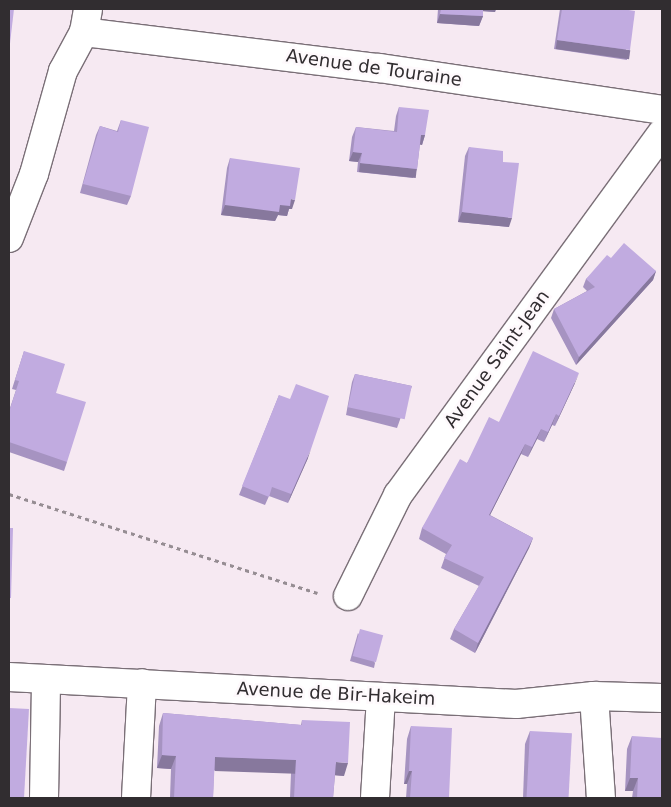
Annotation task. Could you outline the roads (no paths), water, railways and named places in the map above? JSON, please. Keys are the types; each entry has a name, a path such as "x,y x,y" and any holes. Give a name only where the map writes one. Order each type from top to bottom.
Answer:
{"street":[{"name":"Avenue de Touraine","path":"86,21 379,68 662,110"},
{"path":"9,238 34,174 64,71 86,21"},
{"name":"Avenue Saint-Jean","path":"348,596 398,495 662,133"},
{"name":"Avenue de Bir-Hakeim","path":"9,677 516,704 594,696 662,698"},
{"path":"44,798 46,678"},
{"path":"136,798 142,683"},
{"path":"594,696 601,798"},
{"path":"375,798 381,698"}]}
